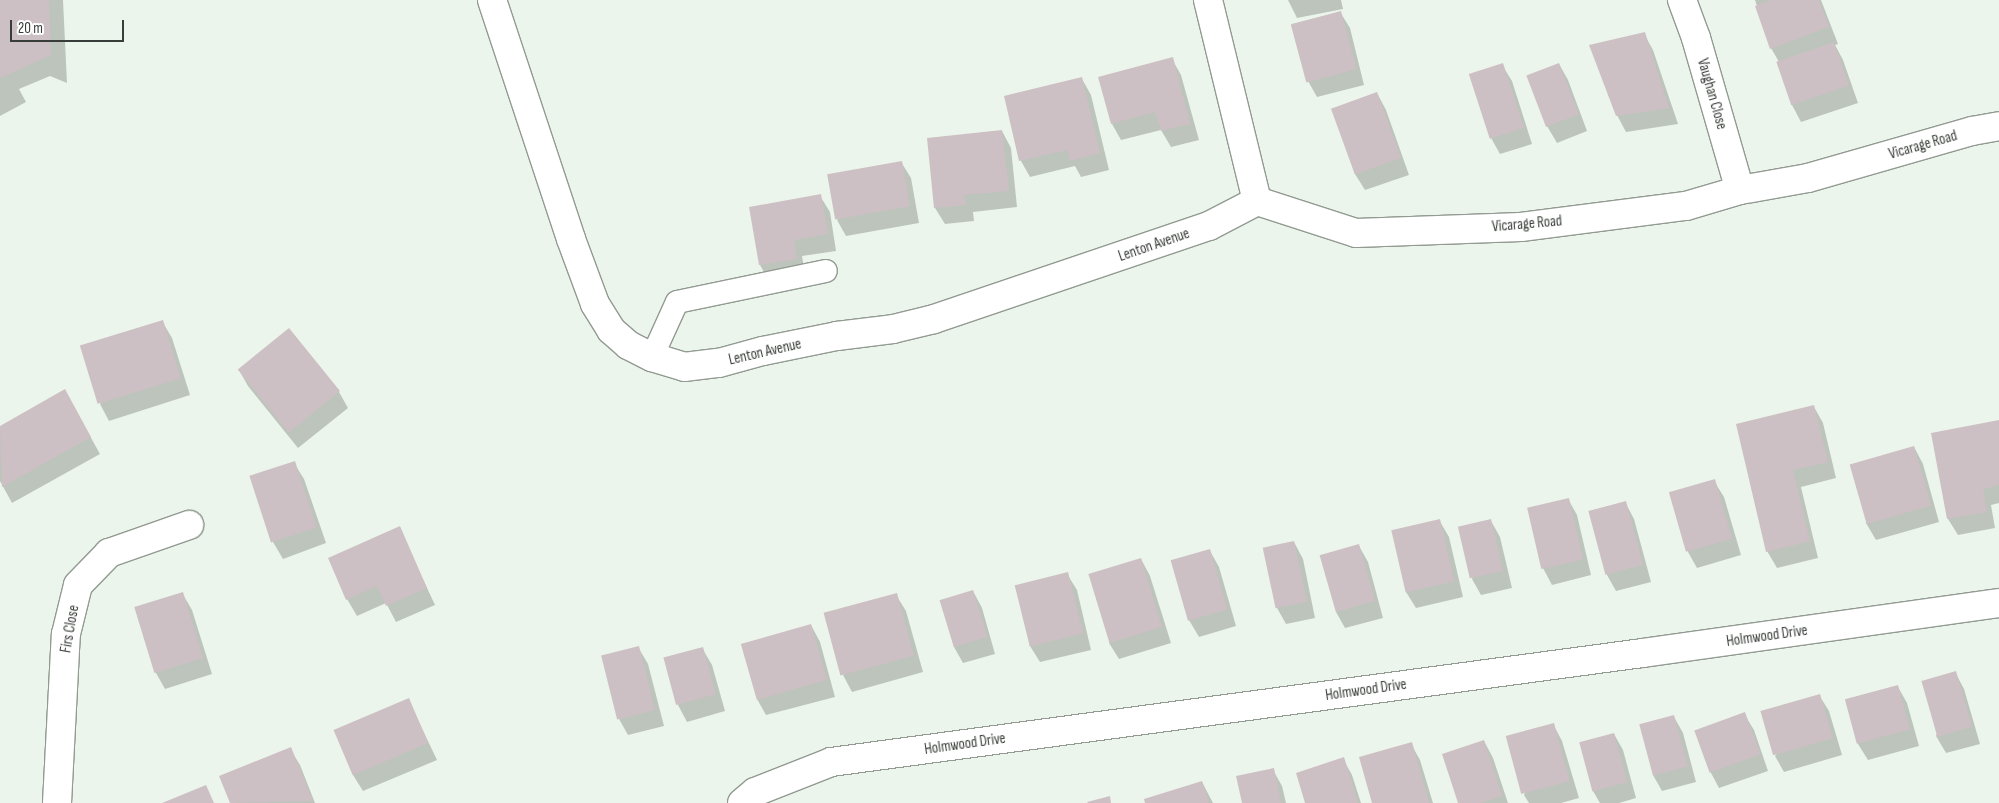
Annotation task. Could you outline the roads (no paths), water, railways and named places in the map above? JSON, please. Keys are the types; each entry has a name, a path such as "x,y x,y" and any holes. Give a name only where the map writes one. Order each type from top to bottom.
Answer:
{"street":[{"name":"Lenton Avenue","path":"492,0 570,239 595,304 611,330 628,345 652,357 684,367 719,363 763,351 837,336 893,329 934,319 1209,226 1257,201"},
{"path":"1208,0 1257,201"},
{"name":"Vaughan Close","path":"1682,0 1696,38 1740,190"},
{"name":"Vicarage Road","path":"1257,201 1356,233 1522,227 1686,206 1740,190 1808,178 1972,131 1999,126"},
{"name":"Firs Close","path":"57,803 66,634 78,585 109,553 189,525"},
{"name":"Holmwood Drive","path":"742,803 755,792 831,762 1643,653 1999,603"}],"lane":[{"path":"652,357 677,302 826,272"}]}
